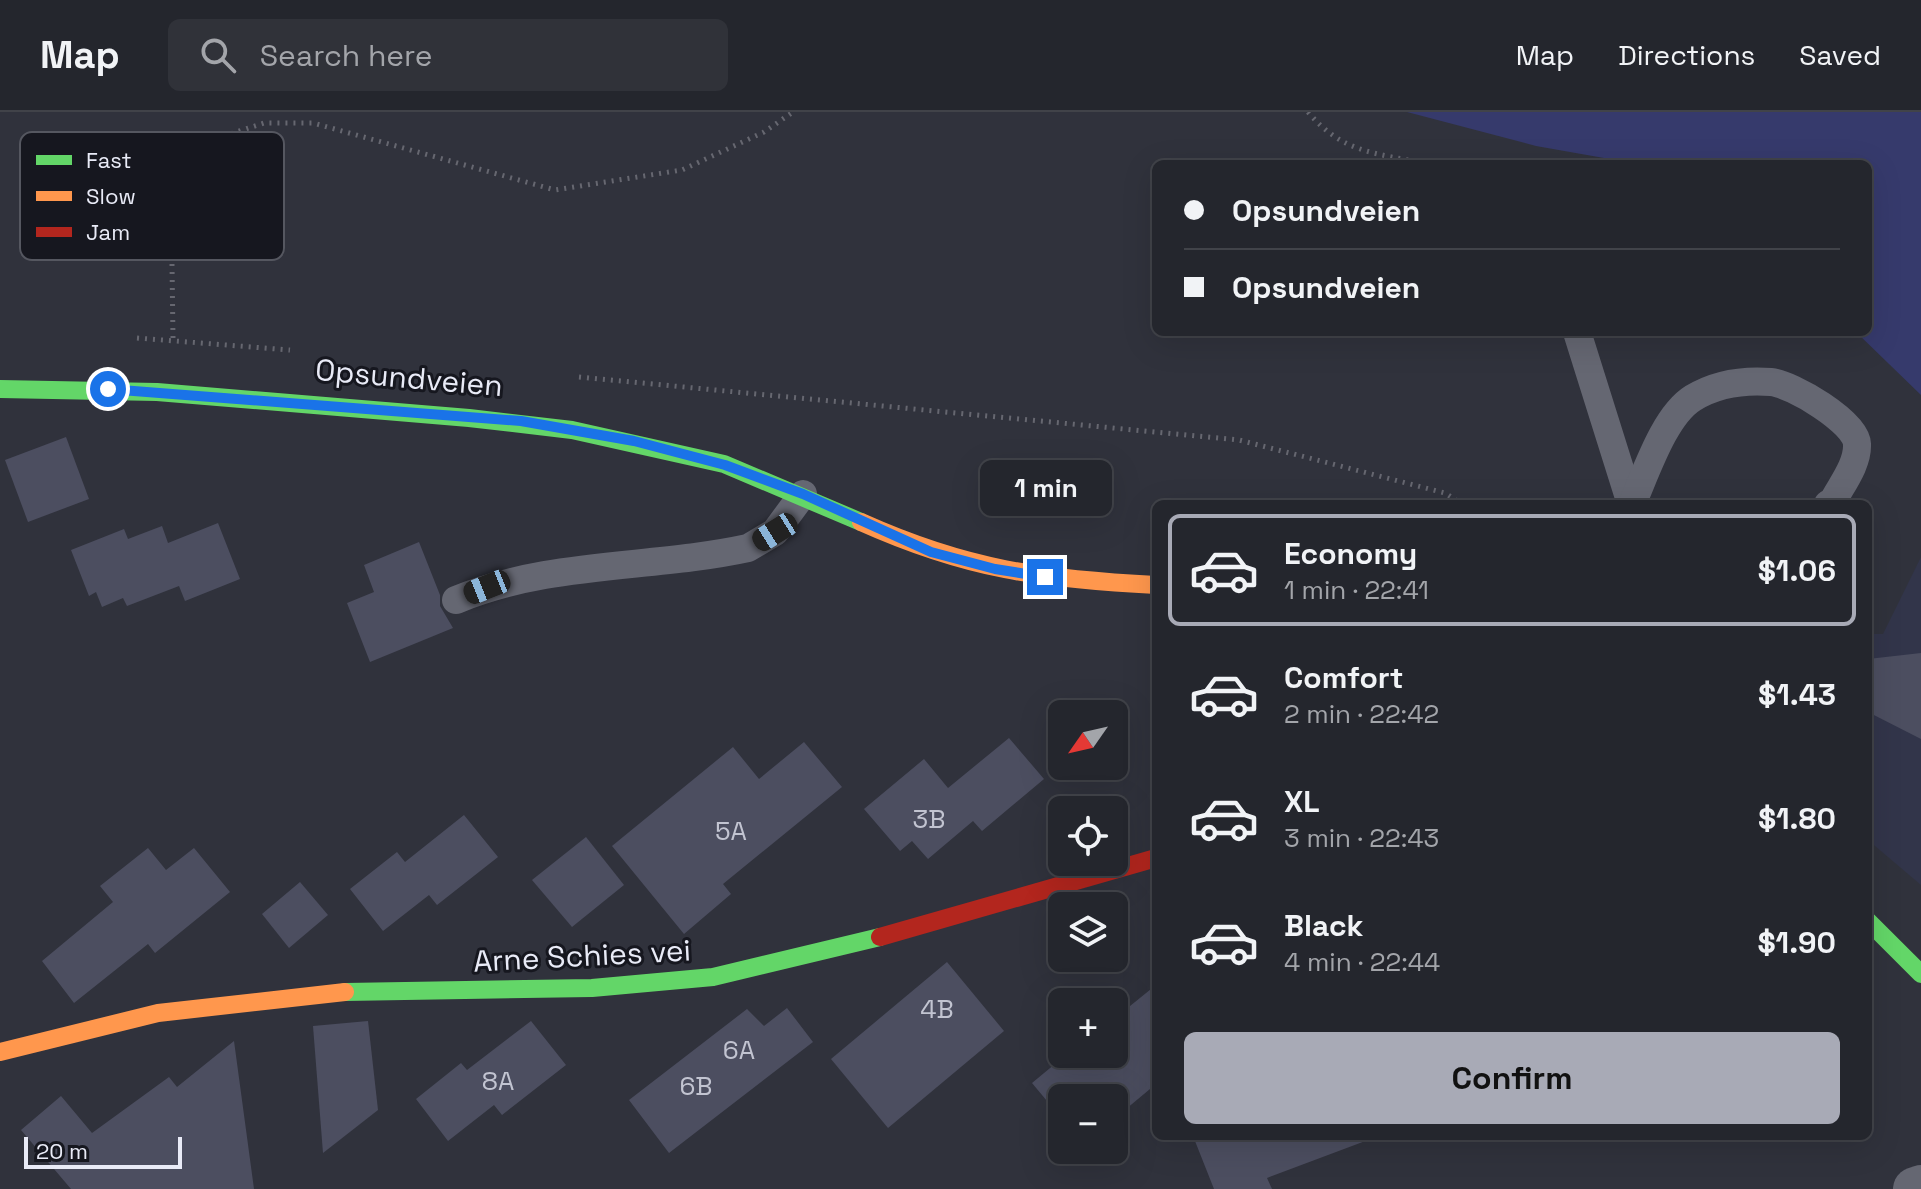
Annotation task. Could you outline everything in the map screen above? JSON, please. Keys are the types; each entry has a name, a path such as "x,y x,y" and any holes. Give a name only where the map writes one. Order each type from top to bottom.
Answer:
{"street":[{"name":"Opsundveien","path":"0,389 76,386 521,421 634,441 725,465 803,494 931,552 995,569 1071,581 1152,585"},
{"name":"Arne Schies vei","path":"0,1052 158,1013 315,993 592,988 713,977 834,950 1152,859"},
{"path":"1872,925 1921,974"},
{"path":"1915,1189 1921,1187"}],"lane":[{"path":"1578,336 1631,500"},
{"path":"1634,500 1666,430 1691,399 1729,383 1774,382 1839,416 1857,440 1856,456 1834,500"},
{"path":"456,600 487,587 538,575 748,548 775,532 803,494"}],"path":[{"path":"236,132 264,123 313,123 555,190 682,170 764,132 793,112"},
{"path":"1308,112 1322,129 1345,146 1410,160"},
{"path":"172,260 173,338"},
{"path":"125,338 173,338 297,350"},
{"path":"577,377 1239,440 1445,493 1456,500"}],"shaded area":[{"path":"1407,112 1921,112 1921,395 1860,336 1872,336 1872,160 1615,160 1536,146"},
{"path":"1921,557 1921,885 1872,843 1872,634 1883,634"}],"building":[{"path":"66,437 89,499 28,522 5,460"},
{"path":"218,523 240,579 185,601 179,586 127,606 123,598 102,607 96,592 89,596 71,550 124,529 128,539 162,526 168,543"},
{"path":"419,542 440,595 440,606 453,628 370,662 347,603 374,592 364,565"},
{"path":"1921,653 1921,739 1872,714 1872,659"},
{"path":"1009,738 1044,779 982,831 973,821 928,859 912,841 900,851 864,809 924,759 948,788"},
{"path":"804,742 842,787 723,884 731,894 684,934 612,846 733,747 759,779"},
{"path":"464,815 498,857 437,905 429,895 383,931 350,889 397,852 405,862"},
{"path":"586,837 624,885 572,927 532,880"},
{"path":"148,848 166,870 194,848 230,892 155,953 148,944 74,1003 42,961 113,902 100,886"},
{"path":"300,882 328,915 289,948 262,914"},
{"path":"947,962 1004,1031 888,1128 831,1059"},
{"path":"1152,988 1152,1087 1128,1107 1128,1084 1048,1084 1048,1102 1032,1083 1050,1068 1128,1068 1128,1008"},
{"path":"787,1008 813,1042 669,1153 629,1100 747,1009 764,1026"},
{"path":"368,1021 378,1110 323,1153 313,1026"},
{"path":"531,1021 566,1065 502,1115 494,1105 448,1141 416,1099 461,1063 467,1070"},
{"path":"234,1041 254,1189 71,1189 21,1130 61,1096 92,1133 169,1077 177,1087"},
{"path":"1195,1140 1368,1140 1267,1178 1272,1189 1214,1189"}],"traffic: fast":[{"path":"0,389 157,392 469,418 572,430 724,464 861,522"},
{"path":"1872,925 1921,974"},
{"path":"345,992 592,988 713,977 880,937"}],"traffic: slow":[{"path":"861,522 936,551 1006,569 1076,579 1152,585"},
{"path":"0,1052 158,1013 345,992"}],"traffic: jam":[{"path":"880,937 1152,859"}],"route":[{"path":"108,389 521,421 634,441 725,465 803,494 931,552 995,569 1045,577"}]}
